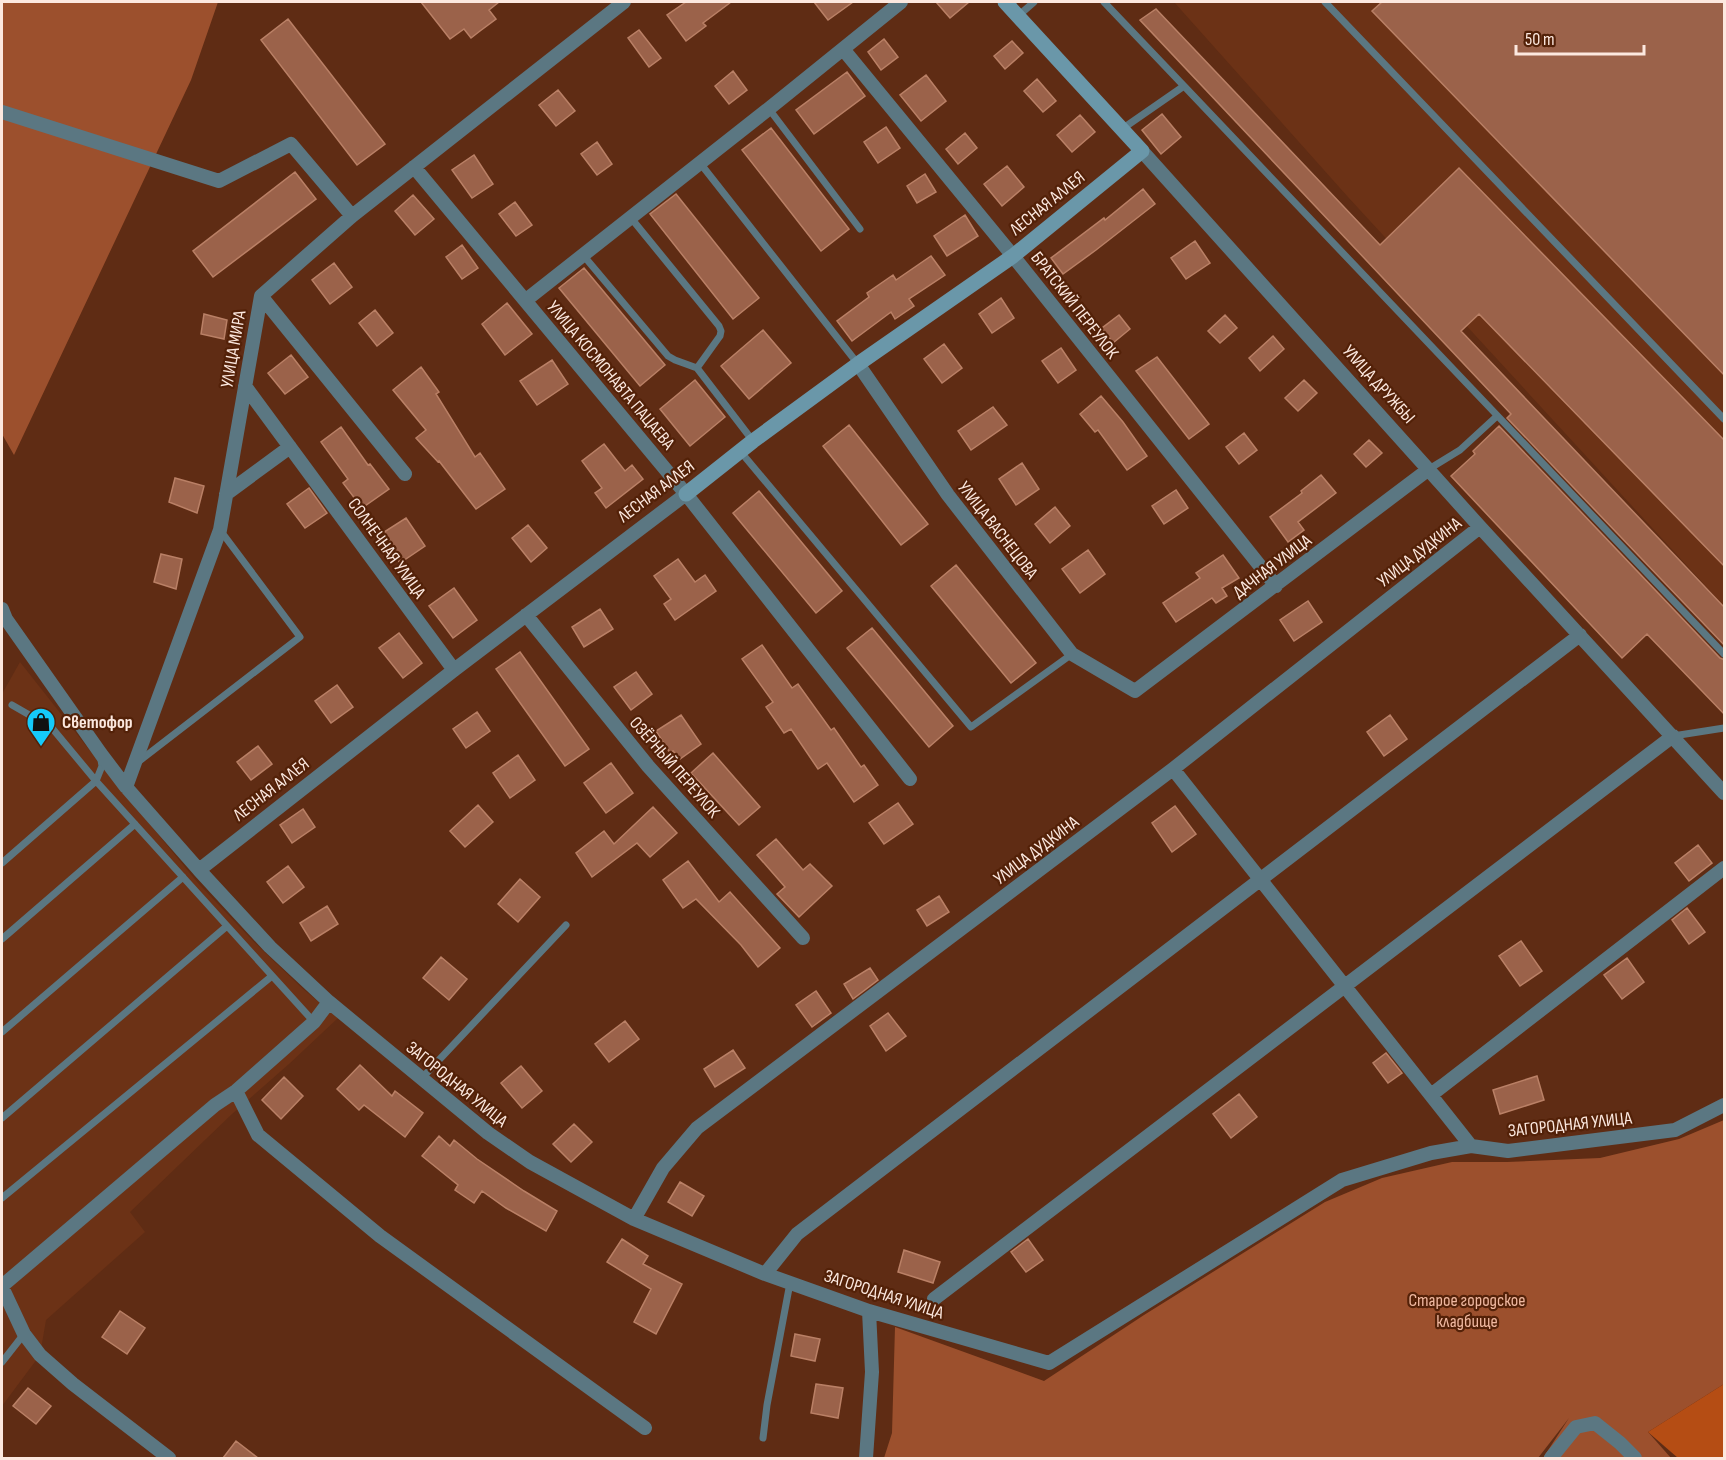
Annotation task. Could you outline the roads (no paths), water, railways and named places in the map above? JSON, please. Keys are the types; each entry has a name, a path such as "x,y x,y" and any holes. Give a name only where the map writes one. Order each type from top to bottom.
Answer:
{"street":[{"name":"УЛИЦА МИРА","path":"126,787 220,530 261,296 352,216 624,2"},
{"path":"526,300 901,2"},
{"name":"УЛИЦА ДРУЖБЫ","path":"1005,2 1480,527 1725,793"},
{"name":"БРАТСКИЙ ПЕРЕУЛОК","path":"843,49 1013,256 1276,586"},
{"path":"2,112 219,181 291,144 352,216"},
{"name":"ЛЕСНАЯ АЛЛЕЯ","path":"199,870 454,670 753,441 858,364 1013,256 1142,151"},
{"name":"УЛИЦА КОСМОНАВТА ПАЦАЕВА","path":"414,167 686,494 910,778"},
{"path":"261,296 405,474"},
{"name":"УЛИЦА ВАСНЕЦОВА","path":"858,364 948,495 1071,654 1135,691"},
{"name":"СОЛНЕЧНАЯ УЛИЦА","path":"245,386 454,670"},
{"path":"226,494 290,447"},
{"name":"ДАЧНАЯ УЛИЦА","path":"1135,691 1429,469"},
{"name":"УЛИЦА ДУДКИНА","path":"634,1219 663,1168 698,1128 1173,769 1480,527"},
{"name":"ЗАГОРОДНАЯ УЛИЦА","path":"2,609 6,619 126,787 270,947 329,1002 488,1134 530,1162 634,1219 765,1274 869,1311 1050,1363 1342,1180 1431,1153 1471,1146 1508,1150 1675,1130 1725,1105"},
{"name":"ОЗЁРНЫЙ ПЕРЕУЛОК","path":"526,615 648,766 803,938"},
{"path":"765,1274 797,1234 1580,635"},
{"path":"934,1299 1672,736"},
{"path":"1173,769 1471,1146"},
{"path":"1431,1095 1725,868"},
{"path":"169,1458 73,1384 40,1355 24,1334 2,1287 215,1105 236,1091 314,1022 329,1002"},
{"path":"236,1091 258,1135 380,1236 645,1428"},
{"path":"866,1458 872,1372 869,1311"},
{"path":"1551,1458 1576,1427 1595,1423 1635,1458"}],"lane":[{"path":"1018,16 1034,2"},
{"path":"1104,2 1725,654"},
{"path":"1324,2 1725,419"},
{"path":"1122,129 1184,86"},
{"path":"769,109 860,229"},
{"path":"700,163 858,364"},
{"path":"631,218 719,326 720,336 697,368"},
{"path":"584,255 668,356 697,368 753,441"},
{"path":"1429,469 1460,450 1497,416"},
{"path":"740,451 970,727 1071,654"},
{"path":"136,764 300,637 220,530"},
{"path":"12,705 52,728 96,781 314,1022"},
{"path":"1672,736 1725,728"},
{"path":"2,863 96,781 102,766 101,754"},
{"path":"2,939 135,824"},
{"path":"2,1032 183,877"},
{"path":"422,1078 566,925"},
{"path":"2,1118 227,926"},
{"path":"2,1198 272,976"},
{"path":"763,1438 768,1397 790,1283"},
{"path":"2,1362 24,1334"}],"place":[{"name":"Светофор","path":"41,748"}],"park label":[{"name":"Старое городское кладбище","path":"1467,1310"}]}
